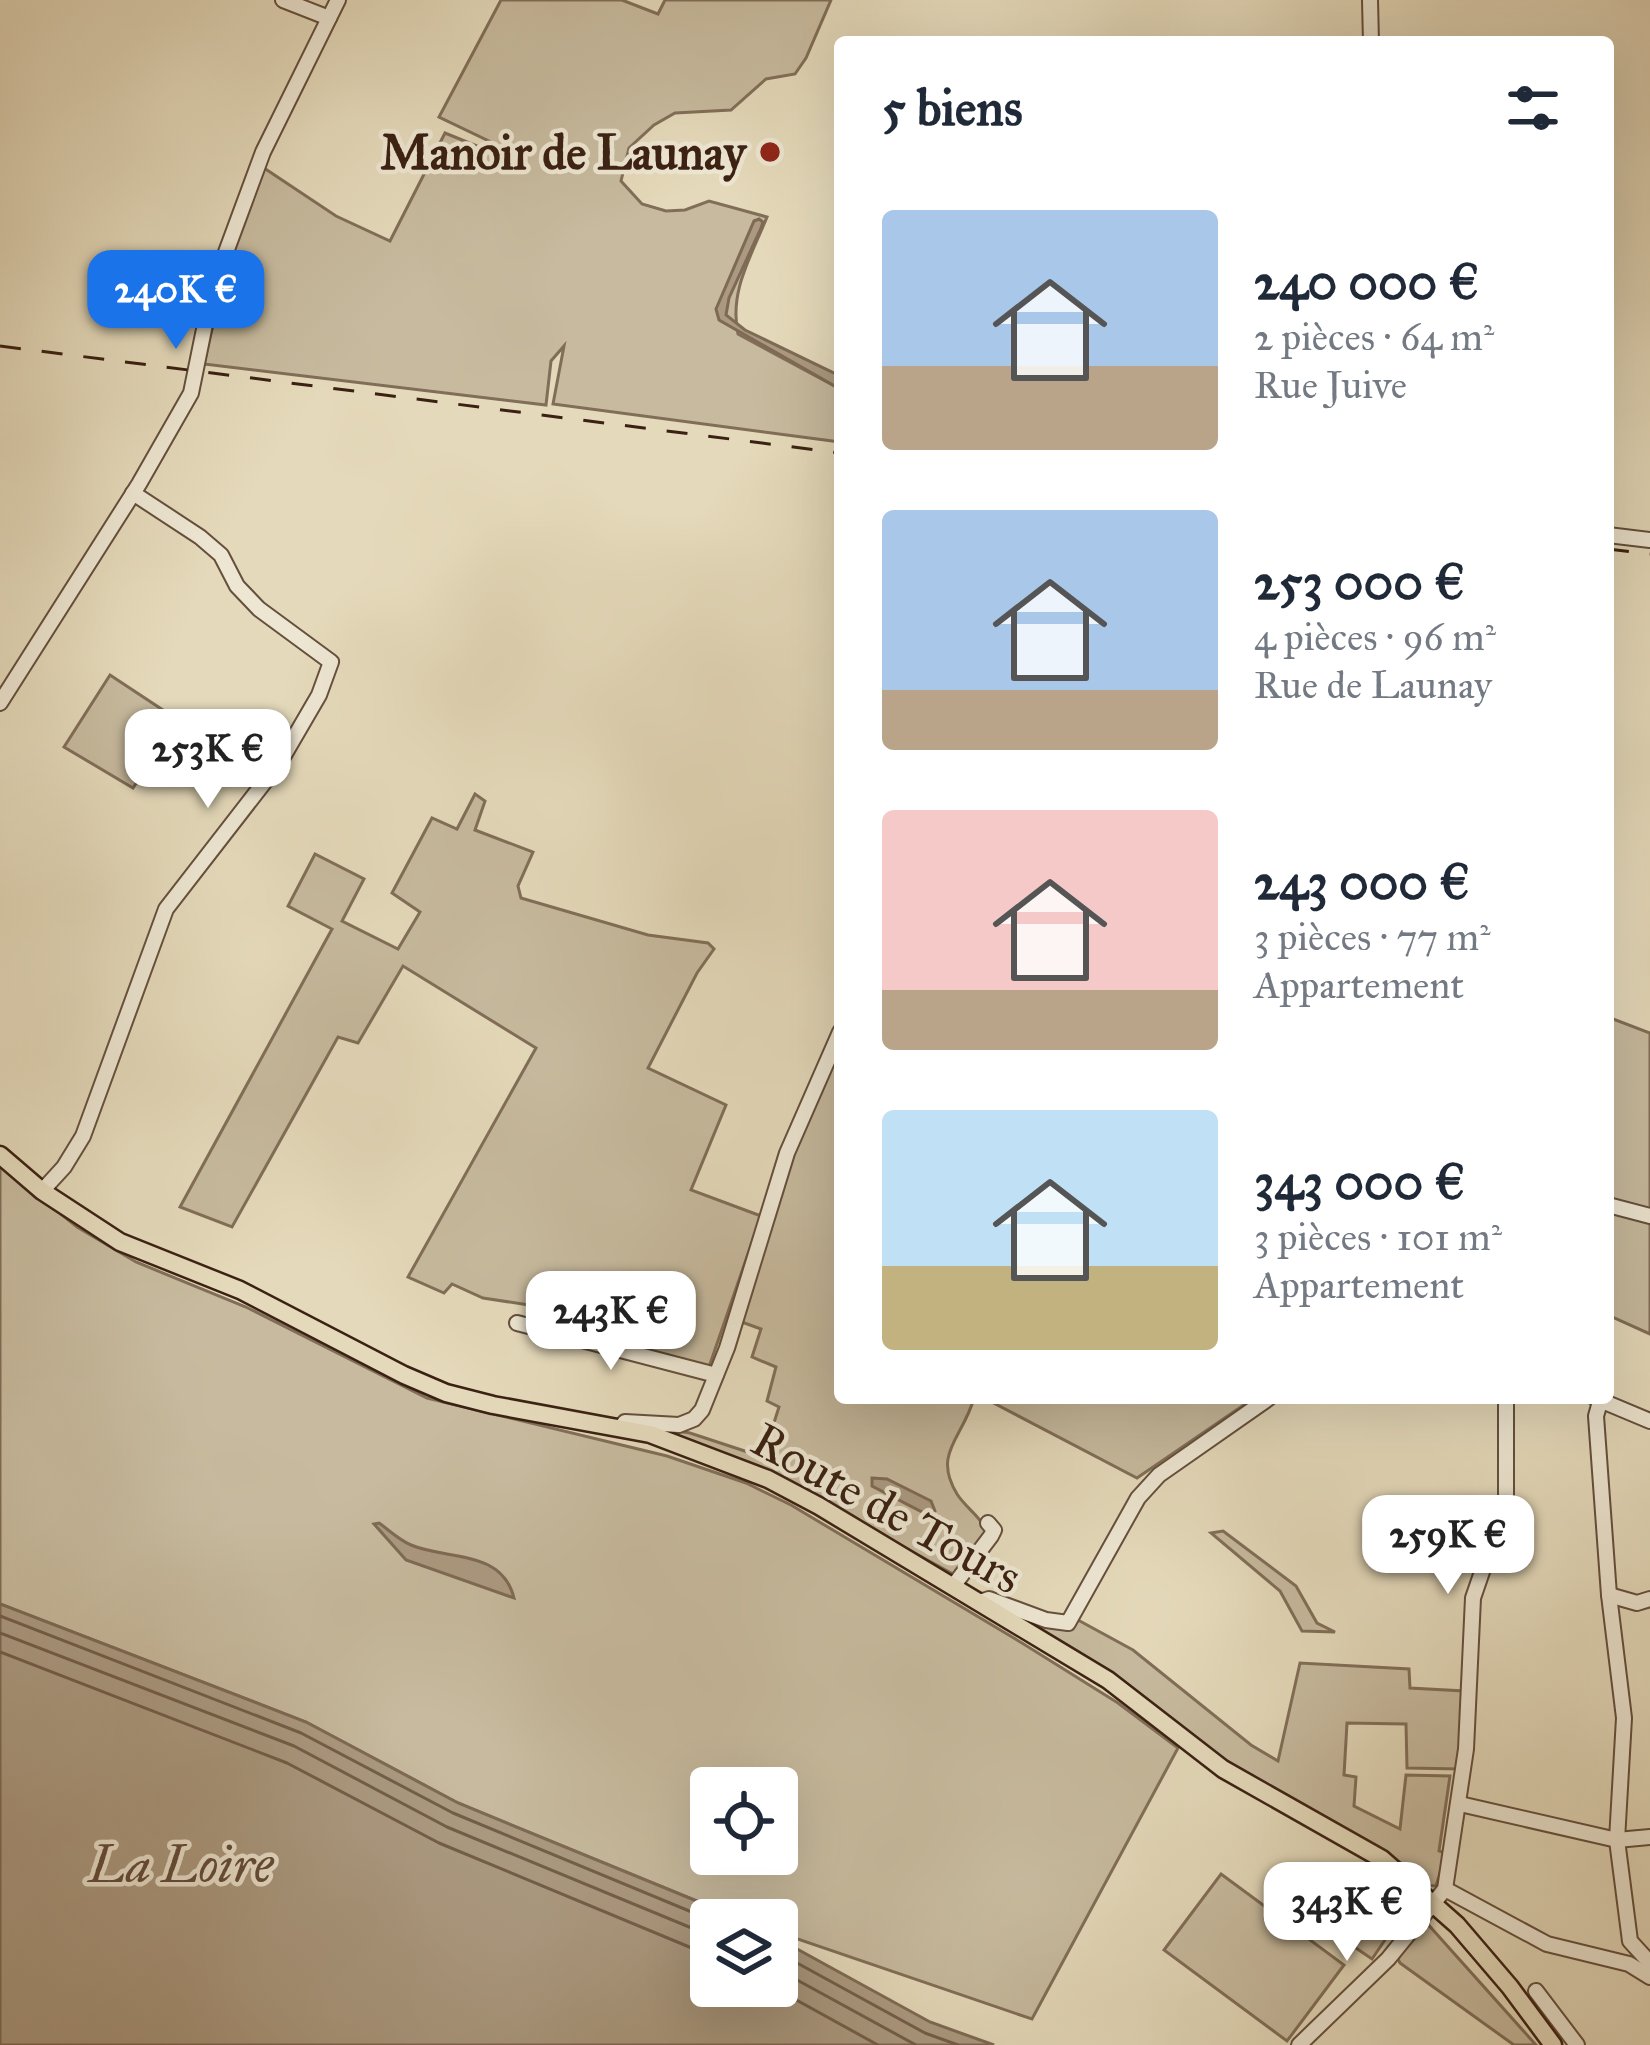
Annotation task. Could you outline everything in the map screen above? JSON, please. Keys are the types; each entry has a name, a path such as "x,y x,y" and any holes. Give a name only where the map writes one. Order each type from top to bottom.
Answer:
{"main road":[{"name":"Route de Tours","path":"0,1155 42,1191 120,1242 240,1290 446,1393 620,1427 707,1454 768,1479 954,1585 1108,1680 1223,1769 1435,1900 1552,2045"}],"street":[{"path":"283,0 329,17"},
{"path":"0,703 191,393 218,272 263,152 338,0"},
{"path":"1370,0 1371,36"},
{"path":"42,1191 83,1136 166,909 280,761 319,695 331,662 259,609 220,555 200,537 133,493"},
{"path":"1614,536 1650,540"},
{"path":"620,1427 625,1421 679,1425 694,1419 716,1376 787,1153 834,1046"},
{"path":"1614,1207 1650,1216"},
{"path":"517,1323 716,1376"},
{"path":"980,1602 989,1599 1068,1623 1138,1498 1160,1475 1260,1404"},
{"path":"1299,2045 1388,1958 1435,1900 1460,1804 1473,1598 1506,1502 1505,1404"},
{"path":"1598,1404 1609,1594 1624,1718 1617,1840 1630,1940 1650,1963"},
{"path":"1608,1404 1650,1421"},
{"path":"954,1585 991,1537 994,1530 988,1523"},
{"path":"1609,1594 1637,1603 1650,1599"},
{"path":"1460,1804 1617,1840 1650,1837"},
{"path":"1435,1900 1547,1944 1629,1964 1650,1977"},
{"path":"1536,1990 1576,2045"}],"shaded area":[{"path":"501,0 622,0 658,14 665,0 831,0 795,74 766,79 731,110 675,113 654,125 629,148 621,181 642,204 666,211 709,201 767,217 739,289 738,334 834,386 834,441 553,404 564,346 551,361 546,405 204,364 228,260 264,168 336,216 390,241 445,133 514,161 512,152 439,117"},
{"path":"110,675 178,720 133,788 64,747"},
{"path":"475,794 485,801 475,830 533,852 518,886 521,898 648,935 708,943 714,949 648,1068 726,1105 691,1190 761,1216 709,1367 540,1324 542,1307 483,1298 452,1284 444,1293 408,1277 536,1048 403,966 358,1043 338,1037 232,1227 180,1207 332,929 288,906 315,854 364,879 342,921 398,949 420,912 392,893 432,818 457,829"},
{"path":"1614,1019 1650,1033 1650,1209 1614,1200"},
{"path":"834,1058 834,1404 972,1404 948,1456 948,1467 957,1494 987,1531 966,1565 953,1574 754,1465 648,1426 690,1433 763,1457 779,1407 767,1401 776,1367 752,1357 761,1329 739,1321 796,1139"},
{"path":"0,1165 77,1227 136,1262 246,1307 427,1398 667,1456 746,1483 791,1505 1118,1703 1178,1748 1032,2019 798,1939 798,1899 692,1899 458,1803 306,1722 0,1604"},
{"path":"1614,1210 1650,1219 1650,1334 1614,1318"},
{"path":"995,1404 1245,1404 1137,1478"},
{"path":"1223,1531 1296,1586 1317,1623 1335,1632 1302,1631 1280,1591 1211,1533"},
{"path":"1001,1607 1070,1628 1078,1620 1133,1650 1251,1745 1278,1761 1300,1663 1409,1669 1410,1688 1464,1691 1461,1769 1407,1768 1406,1724 1347,1723 1344,1775 1356,1777 1354,1806 1400,1829 1406,1775 1450,1776 1439,1851 1446,1853 1436,1886 1422,1885 1241,1773"},
{"path":"1340,1871 1403,1914 1391,1932 1328,1888"},
{"path":"1221,1874 1344,1965 1287,2041 1164,1950"},
{"path":"1324,1894 1387,1937 1372,1959 1309,1916"},
{"path":"1425,1921 1536,2045 1514,2045 1400,1963 1397,1957"}],"water":[{"path":"754,221 763,222 726,315 745,330 834,373 834,386 719,320 716,309"},
{"path":"872,1478 887,1479 931,1501 935,1511 932,1516 926,1514 872,1486"},
{"path":"374,1524 411,1545 471,1559 498,1571 514,1598 406,1560"},
{"name":"La Loire","path":"0,1604 306,1722 458,1803 692,1899 690,2007 798,2007 798,1950 930,2022 994,2045 0,2045"}],"railway":[{"path":"0,346 834,452"},
{"path":"1614,550 1650,554"}],"place":[{"name":"Manoir de Launay","path":"770,152"}]}
